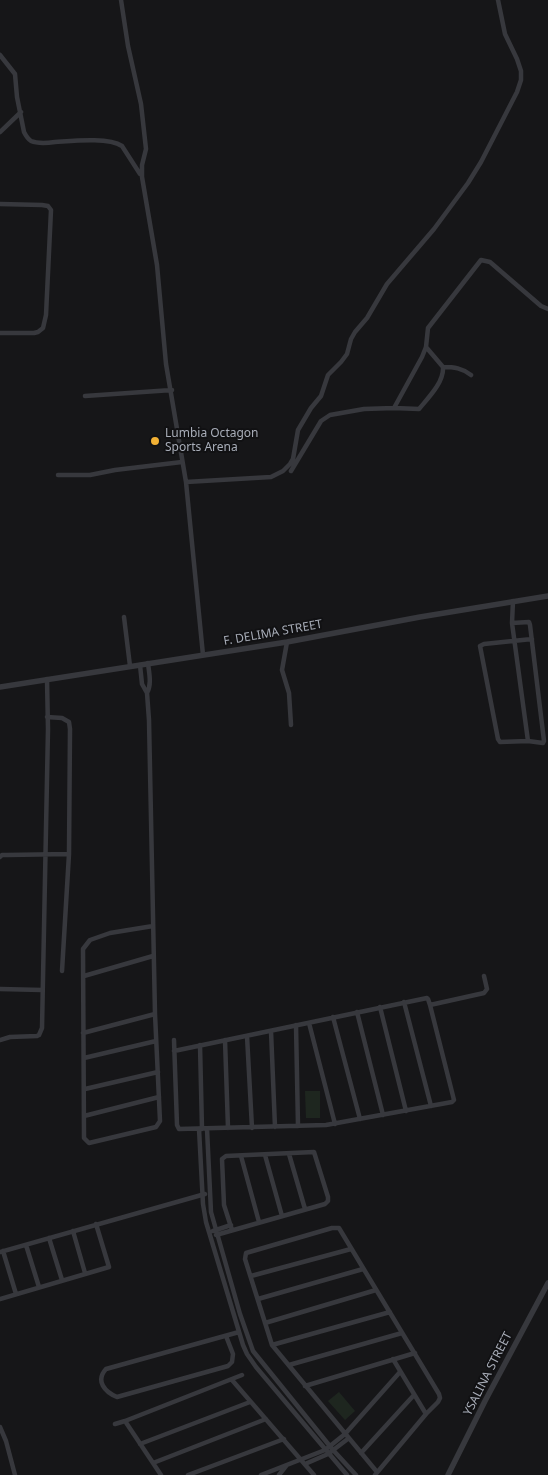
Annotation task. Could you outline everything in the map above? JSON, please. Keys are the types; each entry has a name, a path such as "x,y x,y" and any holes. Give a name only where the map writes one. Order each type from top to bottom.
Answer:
{"street":[{"path":"121,0 128,46 142,104 146,149 142,165 142,176 157,264 166,364 172,390 186,482 203,655"},
{"path":"186,482 271,478 283,471 293,459 298,430 311,408 321,396 328,375 347,354 351,339 367,318 387,284 434,230 468,183 517,92 521,80 521,71 505,34 498,0"},
{"path":"0,55 15,74 17,97 26,137 32,142 99,141 118,144 122,146 142,176"},
{"path":"0,132 21,112"},
{"path":"0,204 42,205 48,206 51,210 47,306 43,328 34,333 0,333"},
{"path":"394,408 426,348 428,328 482,260 490,262 541,306 548,309"},
{"path":"426,348 443,367 465,370 471,375"},
{"path":"291,471 322,421 330,415 394,408 420,409 440,381 443,367"},
{"path":"85,396 172,390"},
{"path":"58,474 90,475 182,462"},
{"name":"F. DELIMA STREET","path":"0,687 287,642 420,617 548,596"},
{"path":"513,601 512,623 528,741"},
{"path":"124,617 130,666"},
{"path":"512,623 529,622 532,639 544,741 543,743 528,741 501,742 499,740 480,648 484,644 532,639"},
{"path":"287,642 282,670 289,693 291,725"},
{"path":"147,693 150,688 148,663"},
{"path":"140,665 142,684 147,693 151,786 153,926 153,956 160,1121 156,1126 89,1143 84,1138 83,949 90,940 110,933 153,926"},
{"path":"0,1040 40,1035 42,1028 48,717 47,679"},
{"path":"48,717 62,718 69,722 71,762 69,854 62,971"},
{"path":"0,857 2,855 69,854"},
{"path":"84,976 153,956"},
{"path":"430,1005 484,993 487,989 484,976"},
{"path":"0,989 42,990"},
{"path":"174,1040 174,1051 177,1127 181,1130 335,1124 452,1102 454,1100 428,998 174,1051"},
{"path":"404,1002 431,1106"},
{"path":"380,1007 406,1111"},
{"path":"357,1012 383,1115"},
{"path":"83,1033 155,1014"},
{"path":"333,1018 360,1119"},
{"path":"309,1023 335,1124"},
{"path":"296,1025 298,1126"},
{"path":"271,1030 275,1127"},
{"path":"247,1036 252,1128"},
{"path":"225,1040 228,1128"},
{"path":"84,1058 156,1041"},
{"path":"200,1046 203,1129 200,1141 204,1213 240,1334 251,1360 347,1475"},
{"path":"85,1089 158,1072"},
{"path":"84,1116 159,1096"},
{"path":"203,1129 207,1141 210,1212 246,1334 256,1357 356,1475"},
{"path":"200,1141 207,1141"},
{"path":"210,1234 325,1204 328,1201 328,1197 314,1152 226,1156 222,1159 224,1205 232,1228"},
{"path":"289,1154 305,1209"},
{"path":"265,1155 282,1216"},
{"path":"241,1156 259,1222"},
{"path":"16,1294 1,1252 209,1193"},
{"path":"0,1299 109,1267 96,1224"},
{"path":"337,1228 341,1230 363,1269 415,1353 440,1398 376,1474 361,1453 272,1345 245,1257 246,1253 337,1228"},
{"path":"73,1231 86,1274"},
{"path":"49,1238 62,1280"},
{"path":"26,1245 39,1287"},
{"path":"251,1276 351,1249"},
{"path":"258,1299 363,1269"},
{"name":"YSALINA STREET","path":"448,1475 485,1400 548,1283"},
{"path":"265,1322 376,1290"},
{"path":"272,1345 390,1312"},
{"path":"289,1365 402,1333"},
{"path":"226,1336 233,1354 232,1362 228,1366 117,1397 109,1394 102,1383 102,1373 106,1369 226,1336 246,1334"},
{"path":"305,1386 415,1353"},
{"path":"251,1360 256,1357"},
{"path":"393,1359 426,1414"},
{"path":"261,1475 325,1450 345,1434 400,1372"},
{"path":"115,1424 125,1422 242,1375"},
{"path":"232,1380 301,1459 311,1474"},
{"path":"361,1453 414,1395"},
{"path":"286,1402 290,1398"},
{"path":"140,1444 250,1402"},
{"path":"153,1463 266,1419"},
{"path":"125,1422 161,1475"},
{"path":"0,1427 15,1475"},
{"path":"305,1464 328,1454 348,1438"},
{"path":"188,1475 284,1439"},
{"path":"278,1475 287,1464"}],"shaded area":[{"path":"305,1091 320,1091 320,1118 306,1118"},
{"path":"339,1392 355,1411 345,1420 328,1401"}],"place":[{"name":"Lumbia Octagon Sports Arena","path":"155,441"}]}
